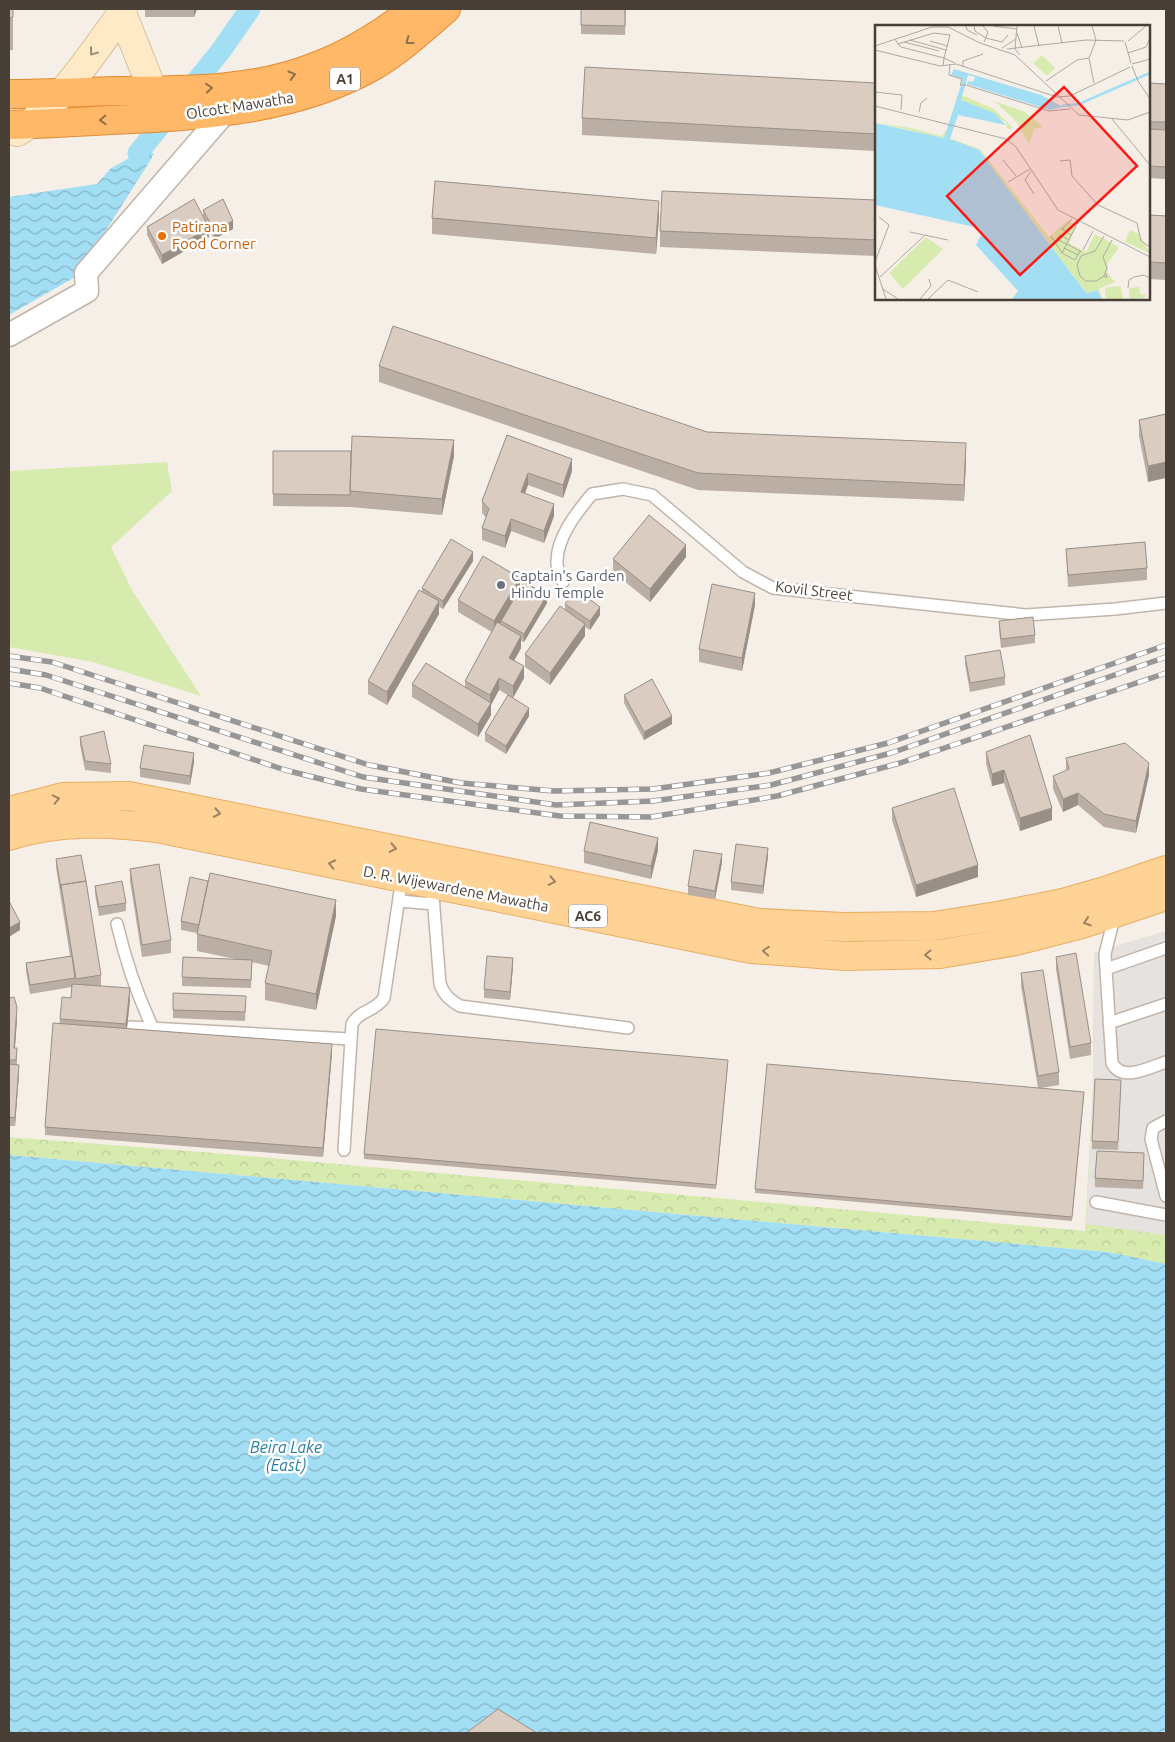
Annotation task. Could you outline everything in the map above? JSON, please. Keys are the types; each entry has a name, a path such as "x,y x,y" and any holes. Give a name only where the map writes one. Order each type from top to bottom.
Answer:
{"highway":[{"name":"Olcott Mawatha","path":"9,94 163,91 245,85 286,76 332,60 381,33 414,9"},
{"name":"Olcott Mawatha","path":"16,129 226,111 293,98 340,82 374,65 415,37 446,9"}],"main road":[{"name":"D. R. Wijewardene Mawatha","path":"9,811 63,797 129,796 759,923 797,925 844,927 934,926 1063,902 1105,891 1166,870"},
{"name":"D. R. Wijewardene Mawatha","path":"9,836 21,832 79,823 125,824 162,829 401,890 751,950 845,956 940,954 1016,941 1082,924 1166,896"}],"street":[{"path":"16,129 61,94 123,11 163,91"},
{"path":"9,335 87,292 86,273 226,111"}],"lane":[{"name":"Kovil Street","path":"564,582 557,564 562,537 576,514 592,494 623,489 652,495 743,572 773,588 1026,615 1115,609 1166,603"},
{"path":"344,1150 352,1024 356,1017 374,1009 384,998 401,890"},
{"path":"433,894 440,984 443,993 450,1001 460,1006 628,1028"},
{"path":"1116,913 1105,954 1110,1056 1113,1066 1122,1073 1130,1074 1166,1062"},
{"path":"117,924 126,962 153,1028"},
{"path":"1106,969 1166,948"},
{"path":"1109,1023 1166,1004"},
{"path":"131,1027 350,1039"},
{"path":"1166,1121 1157,1125 1151,1134 1151,1139 1164,1174 1166,1196"},
{"path":"1096,1202 1166,1215"}],"green space":[{"path":"167,462 172,491 111,547 132,590 201,696 93,662 9,647 9,471"},
{"path":"1166,931 1166,1264 1108,1252 9,1155 9,1137 203,1152 1085,1231 1093,1085 1094,953"}],"shaded area":[{"path":"1166,931 1166,1235 1086,1224 1093,1085 1094,953"}],"water":[{"path":"138,153 154,153 77,276 9,315 9,197 97,184 110,169"},
{"name":"Beira Lake (East)","path":"9,1155 1108,1252 1166,1264 1166,1733 9,1733"}],"building":[{"path":"9,9 13,9 13,17 9,18"},
{"path":"581,9 625,9 625,26 581,25"},
{"path":"585,67 875,83 875,134 582,118"},
{"path":"1150,83 1166,84 1166,122 1150,122"},
{"path":"1150,129 1166,130 1166,167 1150,166"},
{"path":"435,181 659,201 656,238 432,218"},
{"path":"662,191 875,200 875,240 660,231"},
{"path":"194,199 209,228 162,255 147,227"},
{"path":"223,199 233,221 214,230 203,210"},
{"path":"1150,215 1166,216 1166,263 1150,262"},
{"path":"393,326 707,432 966,443 964,485 698,473 379,366"},
{"path":"1166,414 1166,462 1148,466 1139,420"},
{"path":"507,435 572,459 563,485 528,473 521,492 554,504 544,531 511,519 505,536 482,528 489,509 482,501"},
{"path":"352,436 454,440 442,499 350,491"},
{"path":"273,451 351,451 350,495 273,494"},
{"path":"649,515 686,545 650,589 613,559"},
{"path":"451,539 473,552 443,601 422,588"},
{"path":"1145,542 1147,568 1068,575 1066,549"},
{"path":"483,556 520,578 494,621 458,600"},
{"path":"524,582 547,595 524,634 501,621"},
{"path":"712,584 755,593 742,658 699,649"},
{"path":"576,589 600,607 590,621 565,604"},
{"path":"419,590 439,601 387,692 368,681"},
{"path":"560,606 585,624 550,673 525,654"},
{"path":"1033,617 1035,635 1001,639 999,621"},
{"path":"497,622 521,636 509,658 524,666 513,686 499,678 490,695 465,681"},
{"path":"1000,650 1005,677 970,683 965,656"},
{"path":"426,663 491,703 478,724 412,684"},
{"path":"652,679 672,716 644,732 624,695"},
{"path":"508,695 529,708 506,746 485,733"},
{"path":"104,731 111,764 85,761 80,737"},
{"path":"1030,735 1052,808 1020,818 1004,770 992,774 986,752"},
{"path":"1125,743 1149,763 1136,821 1104,814 1078,793 1063,799 1053,776 1069,769 1066,758"},
{"path":"144,745 194,753 190,776 140,768"},
{"path":"954,788 978,865 916,885 892,808"},
{"path":"590,822 658,838 651,866 584,851"},
{"path":"736,844 768,848 763,886 731,882"},
{"path":"694,850 722,854 715,891 688,886"},
{"path":"81,855 86,881 61,885 61,889 56,859"},
{"path":"159,864 171,940 142,945 130,869"},
{"path":"210,873 336,900 316,994 265,983 272,951 197,934"},
{"path":"190,877 208,881 199,925 181,921"},
{"path":"86,881 101,975 76,979 61,885"},
{"path":"122,881 126,903 99,907 95,886"},
{"path":"9,901 20,922 9,928"},
{"path":"1076,953 1091,1043 1070,1047 1056,957"},
{"path":"72,956 75,978 30,985 26,963"},
{"path":"487,956 513,958 510,992 484,989"},
{"path":"183,957 252,960 251,980 182,977"},
{"path":"1043,970 1059,1072 1038,1076 1021,973"},
{"path":"72,984 130,988 126,1024 60,1019 62,997 71,998"},
{"path":"173,993 246,996 245,1012 173,1010"},
{"path":"14,997 17,1007 14,1048 17,1048 16,1060 9,1060 9,998"},
{"path":"53,1023 332,1044 323,1148 45,1127"},
{"path":"376,1029 728,1060 716,1185 364,1154"},
{"path":"9,1064 19,1065 15,1118 9,1117"},
{"path":"767,1064 1084,1092 1072,1217 755,1189"},
{"path":"1095,1079 1121,1080 1118,1142 1092,1141"},
{"path":"1097,1151 1144,1153 1143,1181 1095,1178"},
{"path":"498,1709 537,1733 466,1733"}],"waterway":[{"path":"138,153 220,52 250,9"}],"railway":[{"path":"9,656 52,662 369,765 461,783 554,791 653,789 769,773 888,743 1166,645"},
{"path":"9,669 46,675 363,777 556,805 653,801 771,785 891,753 1166,657"},
{"path":"9,683 40,688 285,770 361,789 560,816 651,817 777,796 900,763 1166,673"}],"place":[{"name":"Patirana Food Corner","path":"162,236"},
{"name":"Captain's Garden Hindu Temple","path":"501,585"}]}
